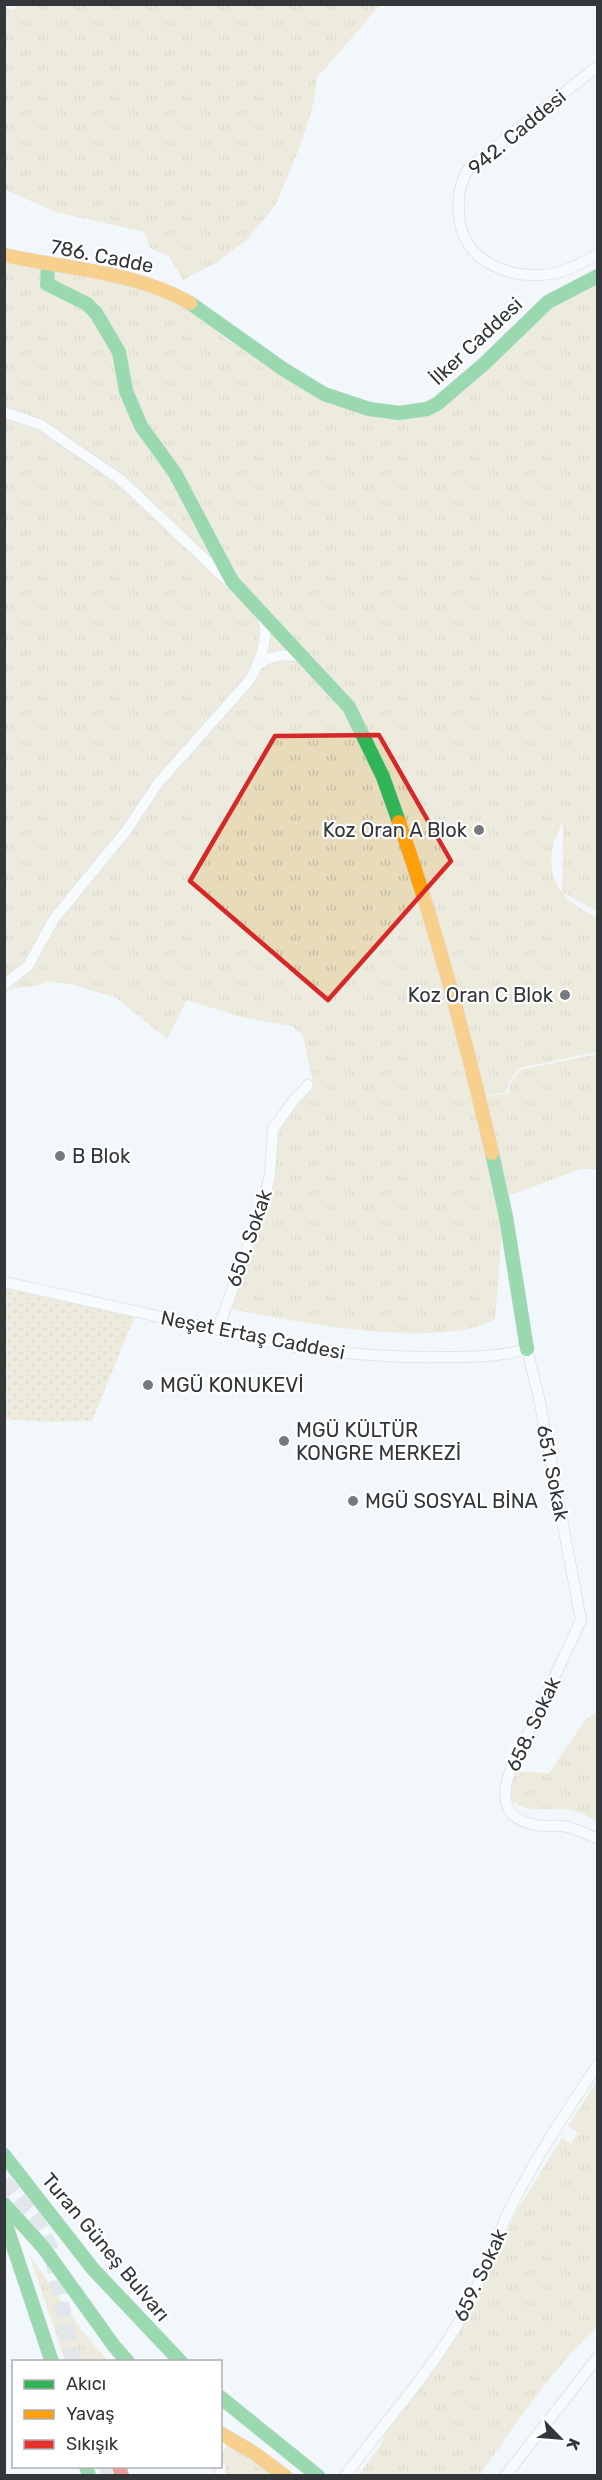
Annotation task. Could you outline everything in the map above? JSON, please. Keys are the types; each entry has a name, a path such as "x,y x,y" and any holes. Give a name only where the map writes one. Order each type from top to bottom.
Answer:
{"main road":[{"name":"786. Cadde","path":"4,255 48,265 98,271 129,278 166,290 189,303"},
{"path":"48,265 47,284 87,304 113,339 124,371 126,391 141,426 175,473 232,581 349,707 366,737 383,777 429,909 468,1048 506,1216 527,1349"},
{"name":"İlker Caddesi","path":"189,303 324,394 369,410 415,412 427,409 452,393 548,302 597,276"},
{"name":"Turan Güneş Bulvarı","path":"4,2155 93,2269 180,2360"},
{"path":"4,2204 43,2247 114,2346 127,2360"},
{"path":"4,2219 9,2244 52,2360"},
{"path":"222,2399 318,2475"},
{"path":"222,2439 285,2475"}],"street":[{"name":"942. Caddesi","path":"597,66 470,167 462,178 458,190 460,221 465,237 482,261 494,267 517,273 549,274 559,272 597,254"},
{"path":"4,412 41,425 121,480 262,614 265,640 260,663 249,681 159,782 126,831 54,919 28,966 4,985"},
{"path":"260,663 283,654 303,657"},
{"name":"650. Sokak","path":"218,1329 262,1208 270,1175 273,1129 308,1085"},
{"name":"Neşet Ertaş Caddesi","path":"4,1282 290,1346 376,1357 472,1358 506,1355 527,1349"},
{"name":"651. Sokak","path":"527,1349 539,1398 581,1620"},
{"name":"658. Sokak","path":"581,1620 508,1777 504,1792 511,1814 525,1822 562,1826 597,1839"},
{"name":"659. Sokak","path":"345,2475 439,2353 456,2327 474,2295 510,2209 541,2152 597,2064"},
{"path":"505,2475 597,2356"}],"highlighted area":[{"path":"379,735 451,861 328,1000 190,881 275,736"}],"green space":[{"path":"19,4 380,5 317,78 314,102 301,144 276,204 247,240 216,263 183,280 169,256 150,248 144,232 56,212 5,190 5,8 12,10"},
{"path":"5,261 50,272 101,278 169,297 202,318 226,339 323,397 422,411 535,317 597,279 597,911 562,892 575,904 597,917 597,1052 519,1068 510,1080 506,1092 479,1098 508,1093 512,1080 520,1070 597,1054 597,1169 581,1169 505,1197 495,1319 471,1328 440,1333 404,1333 327,1326 231,1309 236,1284 266,1203 275,1137 297,1096 312,1079 303,1036 292,1026 244,1018 187,1000 167,1039 115,997 69,984 47,981 37,986 8,990 5,997","holes":["560,820 563,826 562,892 552,868 554,842 560,828"]},
{"path":"4,1282 137,1311 92,1421 48,1422 5,1419"},
{"path":"597,1712 597,1821 569,1810 522,1807 509,1798 511,1771 549,1773 585,1720"},
{"path":"597,2081 597,2327 549,2379 480,2475 360,2476 361,2471 379,2448 388,2427 473,2305 517,2210 562,2138 571,2144 578,2133 568,2126"},
{"path":"29,2254 83,2332 107,2360 65,2360"},
{"path":"226,2436 285,2475 221,2475 222,2445"}],"tunnel":[{"path":"4,2181 37,2220 50,2246 73,2360"},
{"path":"107,2468 109,2476"}],"traffic: fast":[{"path":"48,265 47,284 87,304 96,313 119,352 126,391 141,426 175,473 232,581 349,707 383,777 399,822"},
{"path":"190,303 283,369 324,394 369,409 399,413 427,409 437,404 484,364 548,302 598,276"},
{"path":"492,1153 506,1217 527,1349"},
{"path":"4,2155 93,2269 179,2360"},
{"path":"4,2204 43,2247 126,2360"},
{"path":"4,2219 51,2360"},
{"path":"222,2399 318,2476"},
{"path":"87,2468 89,2476"}],"traffic: slow":[{"path":"4,255 122,277 168,292 190,303"},
{"path":"399,822 450,986 492,1153"},
{"path":"222,2434 254,2453 285,2476"}],"traffic: jam":[{"path":"120,2468 122,2476"}],"place":[{"name":"Koz Oran A Blok","path":"479,830"},
{"name":"Koz Oran C Blok","path":"565,995"},
{"name":"B Blok","path":"60,1156"},
{"name":"MGÜ KONUKEVİ","path":"148,1385"},
{"name":"MGÜ KÜLTÜR KONGRE MERKEZİ","path":"284,1441"},
{"name":"MGÜ SOSYAL BİNA","path":"353,1501"}]}
